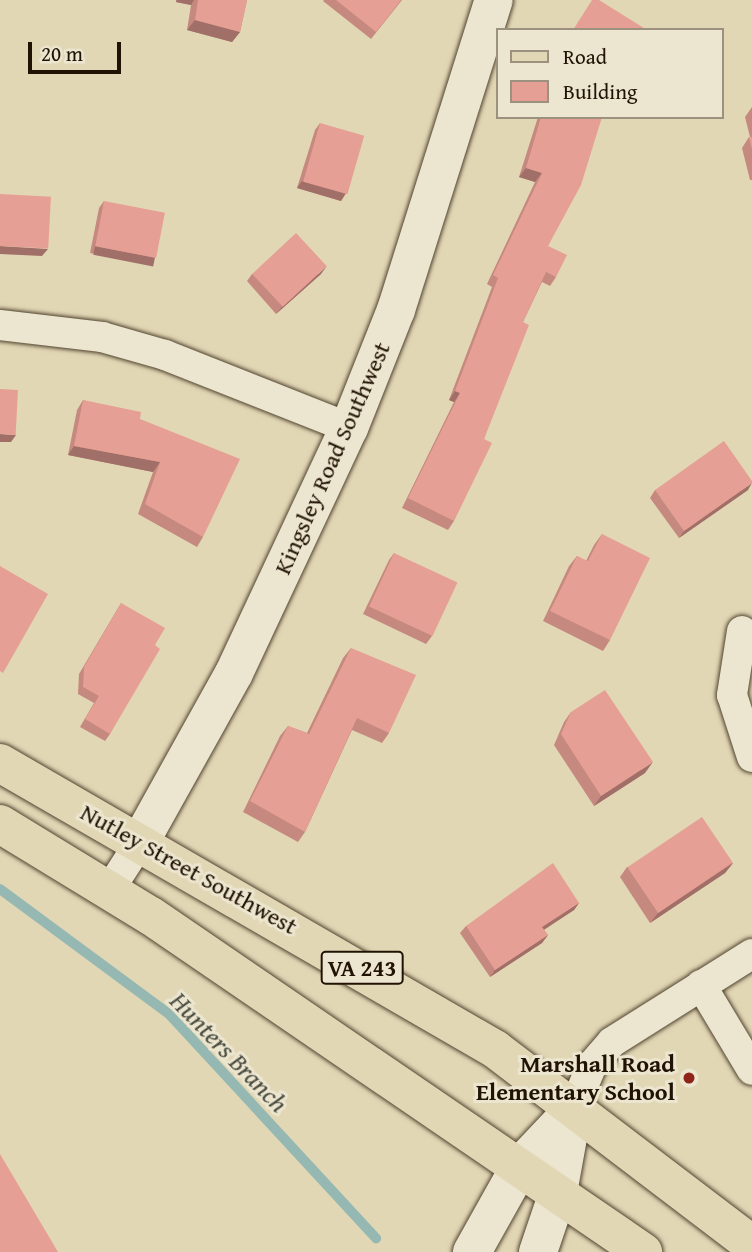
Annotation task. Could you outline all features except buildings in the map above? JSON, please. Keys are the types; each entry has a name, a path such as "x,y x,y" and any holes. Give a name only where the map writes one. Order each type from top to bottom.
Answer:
{"main road":[{"name":"Nutley Street Southwest","path":"0,763 440,1015 516,1062 573,1110 752,1245"},
{"name":"VA 243","path":"0,824 110,890 643,1252"}],"street":[{"name":"Kingsley Road Southwest","path":"110,890 140,842 234,673 349,428 396,310 494,0"},
{"path":"0,325 102,337 165,355 349,428"},
{"path":"742,631 732,695 752,757"},
{"path":"538,1252 558,1193 573,1110 592,1065 612,1042 752,954"},
{"path":"701,985 752,1070"},
{"path":"472,1252 520,1166 573,1110"}],"waterway":[{"name":"Hunters Branch","path":"0,889 170,1015 376,1238"}],"place":[{"name":"Marshall Road Elementary School","path":"689,1078"}]}
